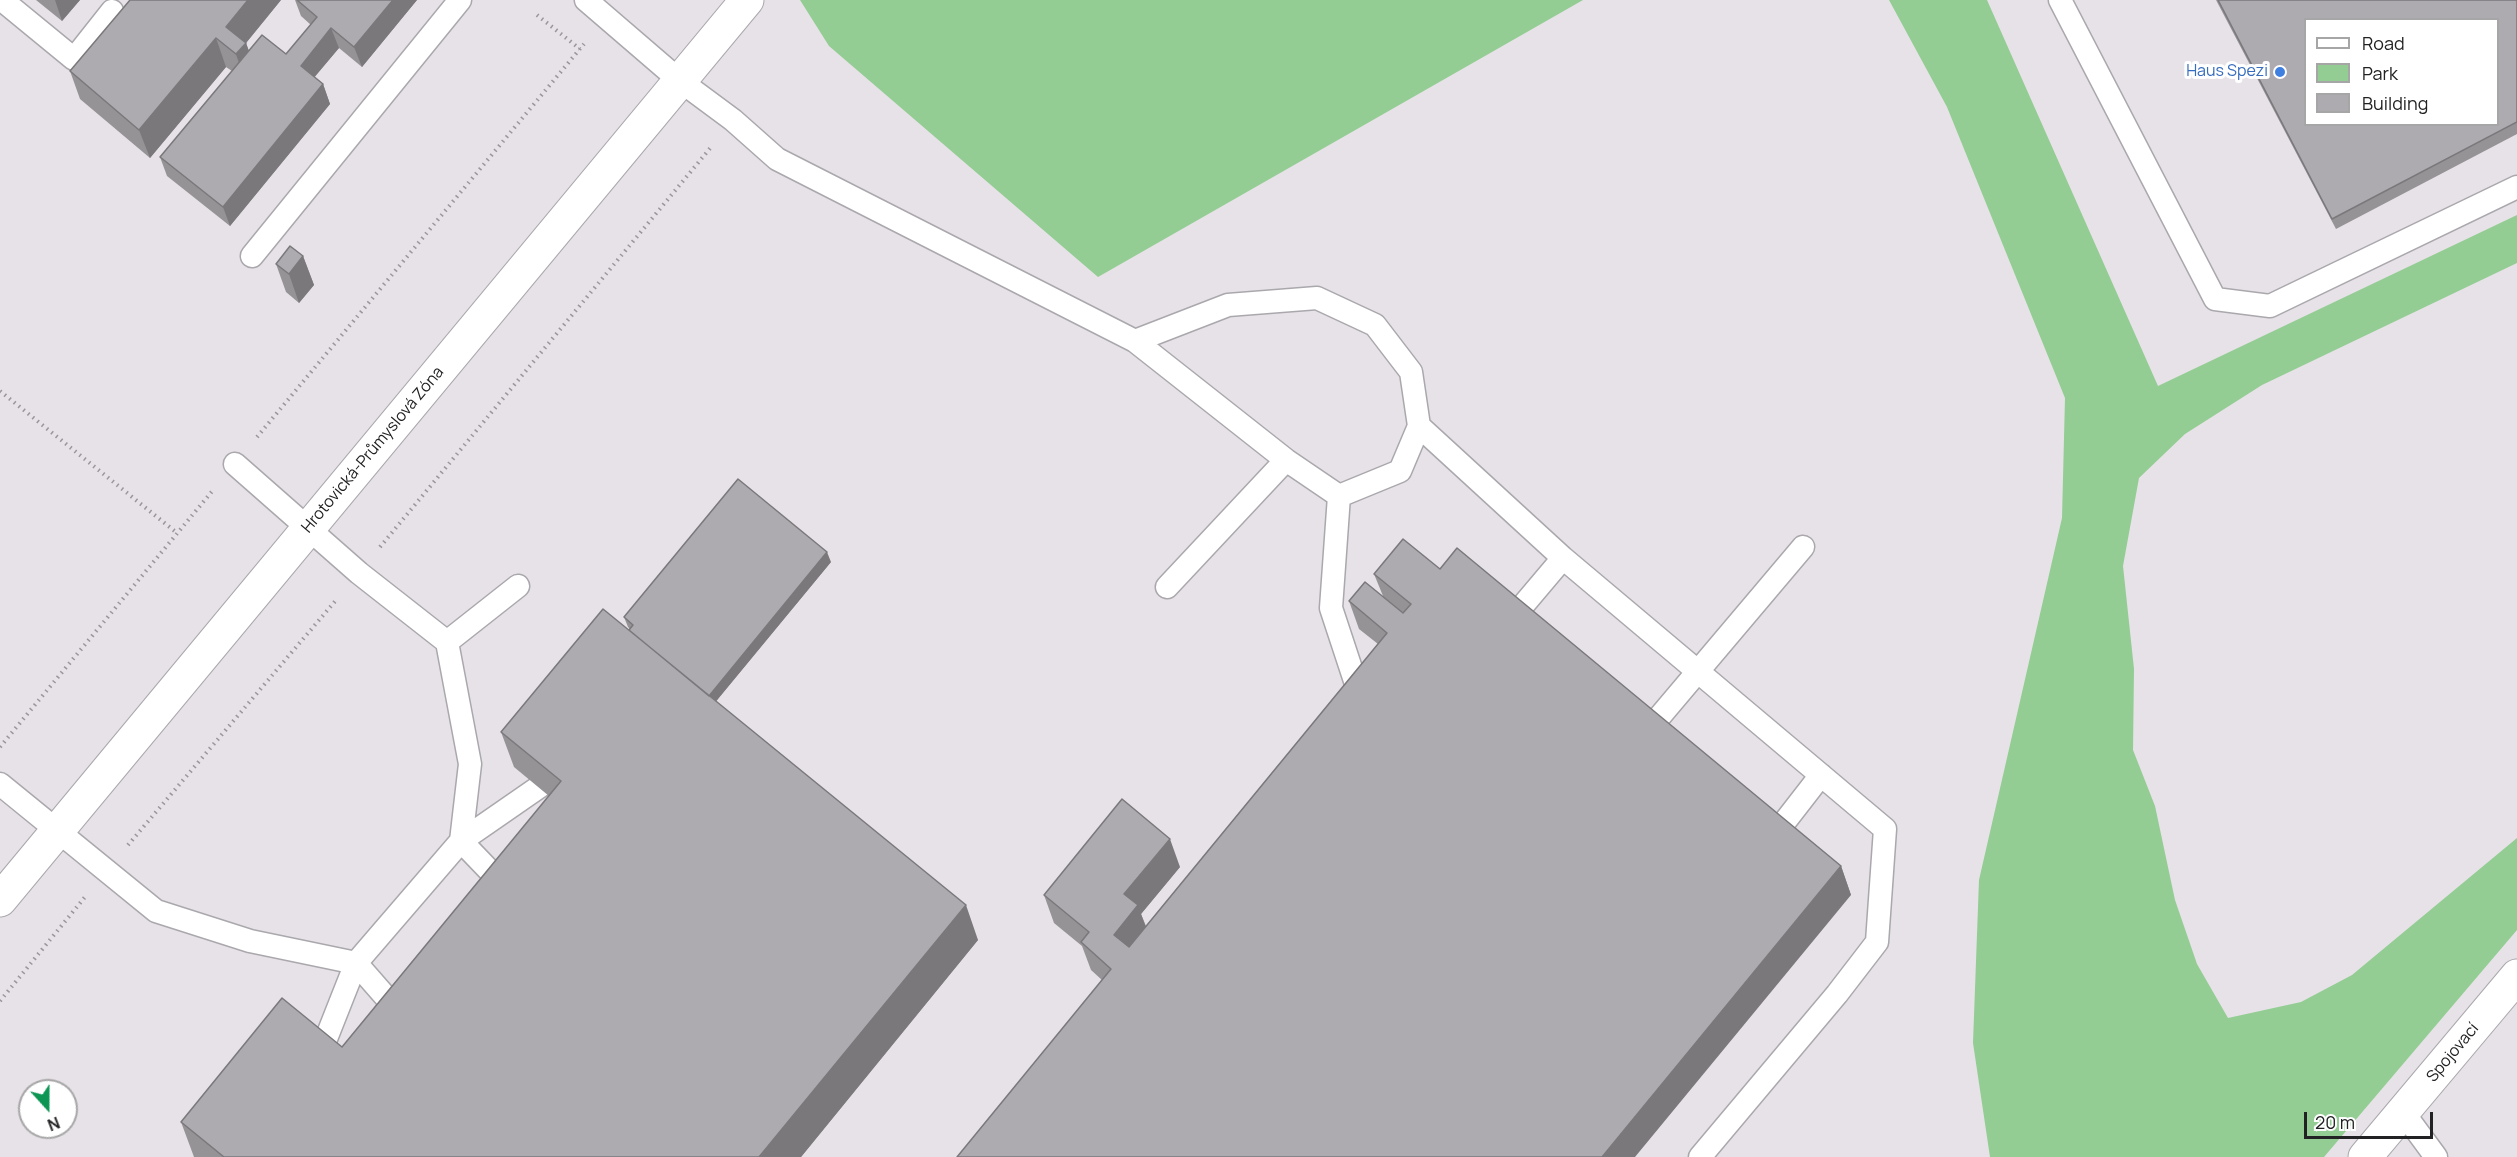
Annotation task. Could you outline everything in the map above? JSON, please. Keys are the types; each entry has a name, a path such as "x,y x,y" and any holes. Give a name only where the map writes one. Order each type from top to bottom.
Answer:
{"street":[{"name":"Hrotovická-Průmyslová Zóna","path":"0,900 747,0"},
{"name":"Spojovací","path":"2365,1157 2517,976"}],"lane":[{"path":"2,0 74,59 112,11"},
{"path":"252,256 460,0"},
{"path":"586,0 679,80 733,120 777,159 1135,341 1286,460 1339,496"},
{"path":"2060,0 2215,299 2270,306 2517,187"},
{"path":"1135,341 1228,305 1317,298 1375,325 1411,372 1419,426 1400,471 1339,496"},
{"path":"1419,426 1563,558 1885,829 1877,942 1837,994 1700,1157"},
{"path":"1167,587 1286,460"},
{"path":"235,464 359,573 447,642 470,764 461,841"},
{"path":"1339,496 1331,609 1362,704"},
{"path":"1650,728 1803,547"},
{"path":"1514,616 1563,558"},
{"path":"447,642 518,586"},
{"path":"1776,833 1821,775"},
{"path":"0,784 156,911 250,941 356,963 406,1020"},
{"path":"320,1054 356,963 461,841 539,787"},
{"path":"461,841 511,893"},
{"path":"2403,1112 2436,1157"}],"path":[{"path":"537,15 580,49"},
{"path":"0,747 606,17"},
{"path":"0,392 177,533"}],"green space":[{"path":"800,0 1583,0 1098,277 829,46"},
{"path":"1889,0 1987,0 2158,386 2517,215 2517,263 2262,385 2185,434 2139,478 2123,566 2134,669 2133,750 2155,806 2175,900 2197,964 2228,1018 2301,1002 2352,975 2517,838 2517,930 2324,1157 1990,1157 1973,1043 1979,880 2062,518 2065,398 1947,107"}],"building":[{"path":"130,0 248,0 226,27 246,43 236,54 216,38 139,130 70,71"},
{"path":"297,0 393,0 354,47 331,28 301,66 323,84 223,207 160,157 262,35 286,54 317,17"},
{"name":"Haus Spezi","path":"2218,0 2517,0 2517,122 2332,219"},
{"path":"290,246 303,256 289,274 276,264"},
{"path":"738,479 827,552 709,696 629,630 633,625 624,617"},
{"path":"1403,539 1440,569 1457,548 1841,866 1602,1157 957,1157 1111,969 1081,942 1089,932 1044,895 1122,799 1170,839 1124,894 1138,905 1114,935 1129,947 1387,633 1349,601 1365,582 1403,613 1411,604 1374,574"},
{"path":"603,609 966,905 759,1157 224,1157 181,1122 282,998 342,1047 561,781 501,732"}],"place":[{"name":"Haus Spezi","path":"2280,72"}]}
